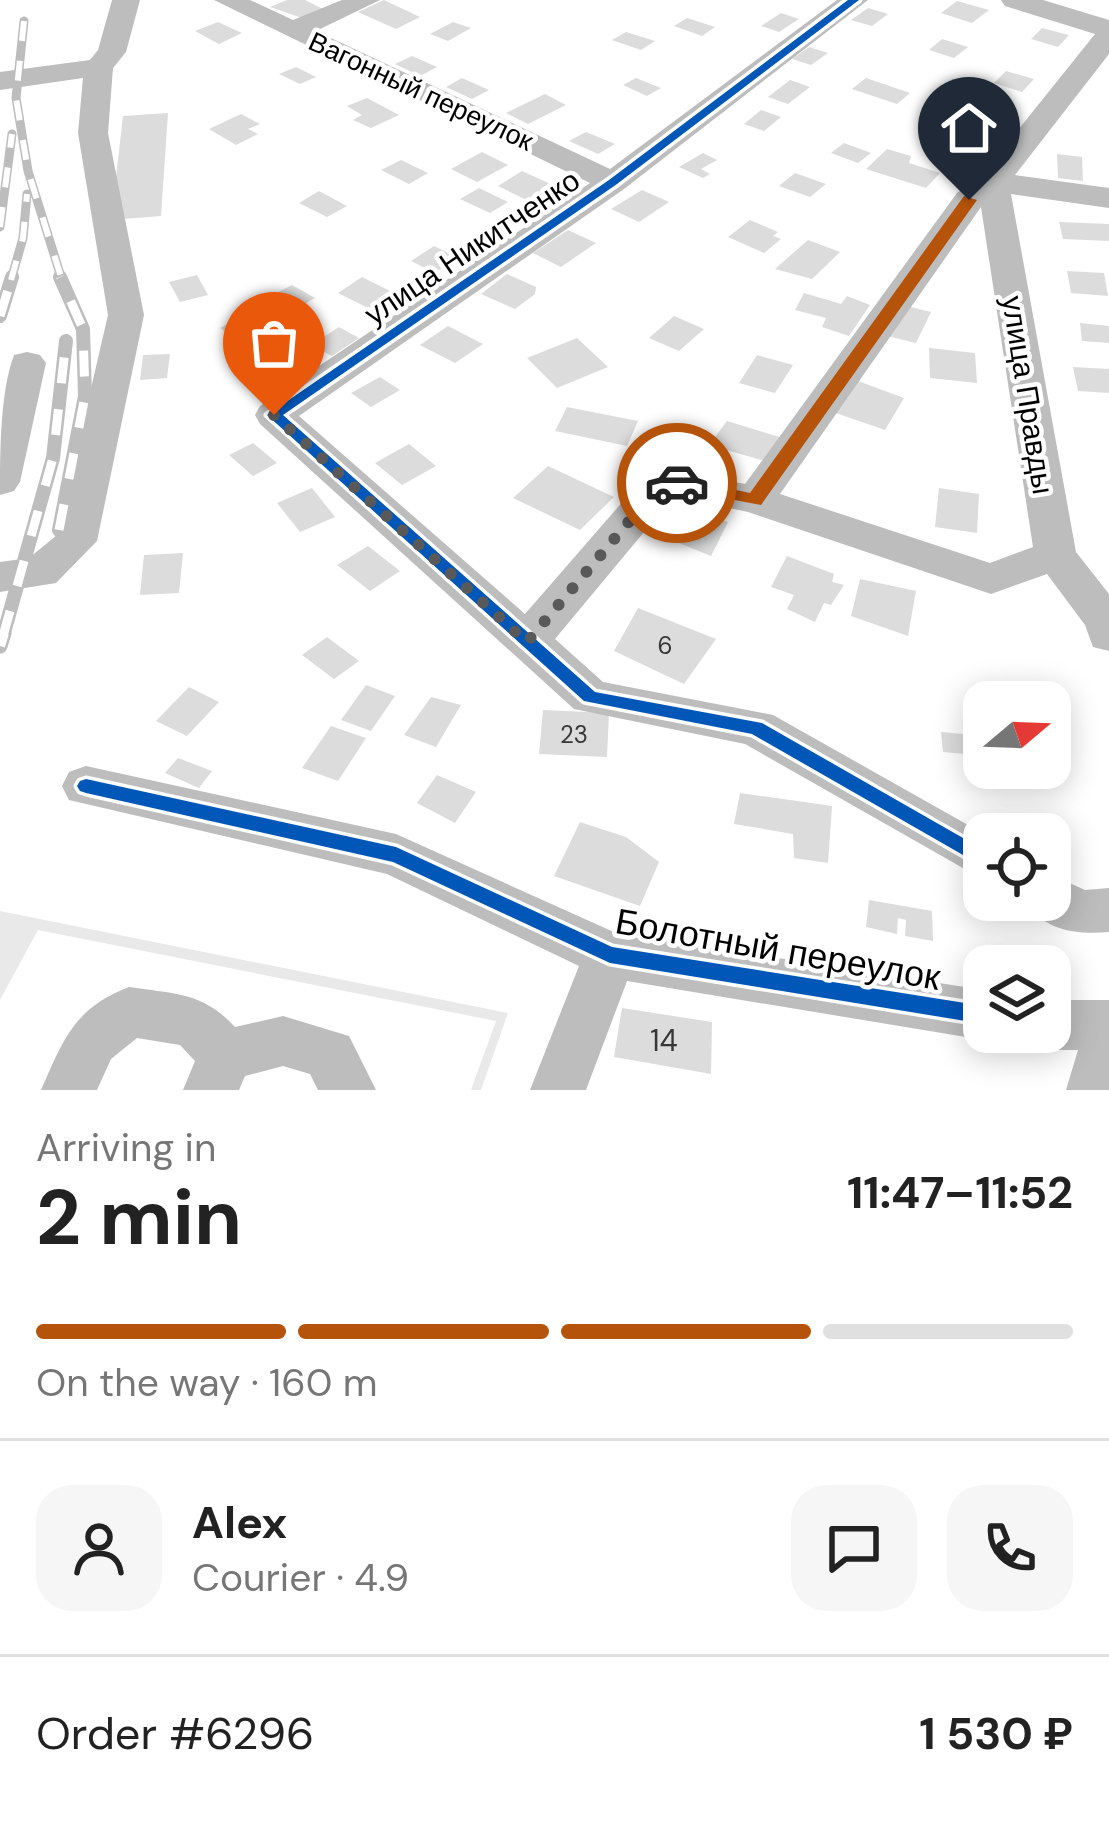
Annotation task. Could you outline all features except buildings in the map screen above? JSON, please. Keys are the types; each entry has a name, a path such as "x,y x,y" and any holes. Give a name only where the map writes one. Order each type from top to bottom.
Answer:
{"street":[{"path":"0,577 41,572 76,541 126,315 93,133 99,67 112,52 126,0"},
{"name":"Вагонный переулок","path":"228,0 613,182"},
{"path":"293,30 365,0"},
{"name":"улица Никитченко","path":"527,642 274,415 613,182 854,0"},
{"path":"755,500 933,247 969,200 993,182 1109,32 1015,0"},
{"path":"0,81 99,67"},
{"path":"993,182 1109,198"},
{"name":"улица Правды","path":"993,182 1054,555 1108,626"},
{"path":"0,482 28,362"},
{"path":"963,847 756,728 590,697 527,642 659,486 674,483 755,500 991,579 1054,555"},
{"name":"Болотный переулок","path":"86,787 396,856 610,955 963,1012"},
{"path":"1071,908 1079,913 1109,910"},
{"path":"558,1090 610,955"},
{"path":"68,1090 91,1041 128,1012 196,1022 218,1073 283,1041 328,1054 348,1090"},
{"path":"1071,1025 1109,1024"},
{"path":"1094,1090 1109,1045"}],"shaded area":[{"path":"0,911 508,1013 481,1090 471,1090 496,1021 38,930 0,1000"}],"railway":[{"path":"24,21 16,98 28,171 62,280"},
{"path":"0,227 12,134"},
{"path":"11,280 23,238 27,194"},
{"path":"0,316 12,277"},
{"path":"59,530 85,396 83,329 60,277"},
{"path":"3,636 53,458 66,341"},
{"path":"0,646 4,633"}],"cycle path":[{"path":"854,0 613,182 274,415 590,697 756,728 963,847"},
{"path":"86,786 396,855 610,955 963,1012"}],"way so far":[{"path":"274,415 527,642 659,486 677,483"}],"route":[{"path":"677,483 755,500 969,200"}]}
